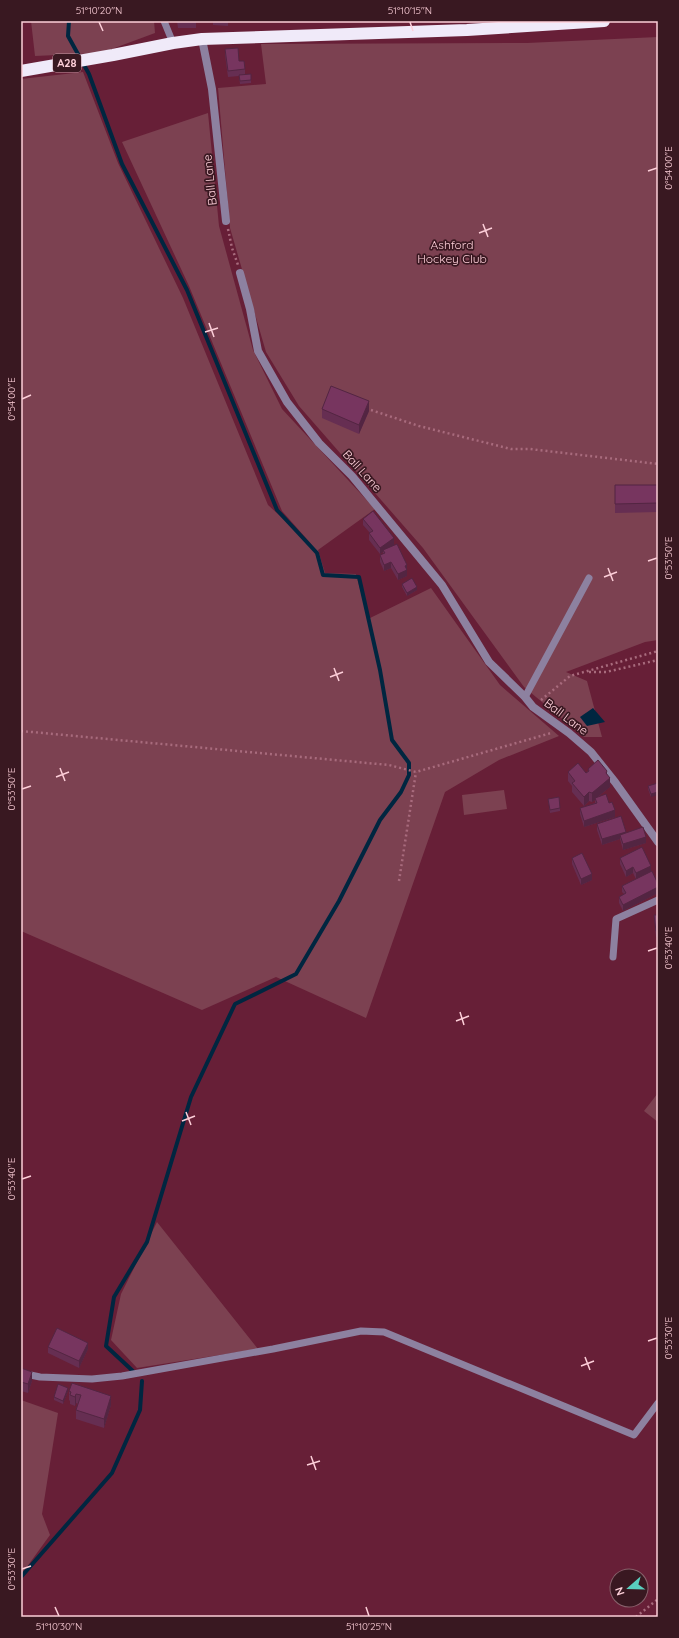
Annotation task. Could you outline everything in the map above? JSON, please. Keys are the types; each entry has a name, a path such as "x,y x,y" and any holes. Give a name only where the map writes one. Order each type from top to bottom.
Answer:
{"highway":[{"name":"A28","path":"21,71 202,39 467,30 604,21"}],"street":[{"name":"Ball Lane","path":"202,39 212,89 226,221"},
{"name":"Ball Lane","path":"240,273 250,309 258,351 287,402 319,443 352,476 442,585 489,662 525,696 533,707 591,752 615,782 658,842"}],"lane":[{"path":"164,21 173,43"},
{"path":"525,696 589,578"},
{"path":"613,957 616,919 658,900"},
{"path":"21,1373 40,1377 92,1379 122,1376 273,1350 361,1331 384,1332 634,1435 658,1403"}],"path":[{"name":"Ball Lane","path":"226,221 232,248 240,273"},
{"path":"370,410 419,426 511,449 530,449 658,464"},
{"path":"533,707 570,676 658,651"},
{"path":"585,672 606,672 658,660"},
{"path":"21,731 381,765 415,771 487,752 563,729"},
{"path":"399,881 415,771"},
{"path":"636,1617 658,1599"}],"green space":[{"path":"31,21 154,21 155,33 101,53 35,56"},
{"name":"Ashford Hockey Club","path":"658,37 658,640 645,642 566,672 587,681 602,737 584,737 524,687 423,548 299,406 266,352 230,228 218,88 266,84 261,44 527,43"},
{"path":"83,72 118,163 183,298 268,505 313,546 282,511 189,286 122,142 208,113 219,226 253,350 282,409 375,509 318,550 325,573 356,574 368,619 431,588 500,685 559,736 499,760 445,792 366,1018 276,977 202,1010 21,931 21,79"},
{"path":"504,790 507,809 464,815 462,795"},
{"path":"658,1093 658,1122 644,1111"},
{"path":"157,1222 258,1349 137,1368 111,1340 121,1294"},
{"path":"21,1400 58,1413 42,1514 50,1535 21,1575"}],"water":[{"path":"593,708 605,722 587,726 580,717"}],"building":[{"path":"238,48 239,61 244,61 245,69 228,71 225,49"},
{"path":"251,74 251,80 240,81 239,75"},
{"path":"331,386 369,401 359,425 322,409"},
{"path":"615,485 658,485 658,503 615,504"},
{"path":"373,511 394,538 380,548 369,533 373,531 363,519"},
{"path":"397,544 407,565 405,566 407,570 398,574 391,562 384,565 380,555 385,553 383,550"},
{"path":"412,578 417,587 407,593 402,584"},
{"path":"598,760 607,771 606,773 610,778 592,793 589,792 584,797 572,783 575,781 568,772 578,763 586,773 589,771 588,769"},
{"path":"658,783 658,792 651,794 648,786"},
{"path":"606,794 609,803 612,802 615,810 584,821 580,808 597,803 595,798"},
{"path":"559,797 560,808 550,810 548,799"},
{"path":"621,816 626,832 602,839 597,824"},
{"path":"643,827 646,837 623,844 620,835"},
{"path":"642,847 651,866 636,873 633,867 626,871 620,858"},
{"path":"582,853 592,874 581,879 572,858"},
{"path":"652,871 658,887 623,905 619,897 626,893 622,886"},
{"path":"654,915 658,915 658,931 656,931"},
{"path":"57,1328 88,1343 79,1361 48,1347"},
{"path":"21,1368 32,1372 28,1384 21,1382"},
{"path":"72,1383 111,1396 104,1419 76,1410 81,1395 76,1394 75,1397 70,1395 71,1392 69,1391"},
{"path":"58,1384 68,1388 63,1401 54,1397"}],"waterway":[{"path":"69,21 68,36 89,74 122,164 187,290 277,510 317,553 323,575 359,577 380,670 392,740 409,763 409,775 401,792 380,820 339,901 296,974 235,1004 191,1097 147,1242 114,1297 106,1346 135,1373"},
{"path":"21,1577 112,1473 140,1410 142,1381"}]}
